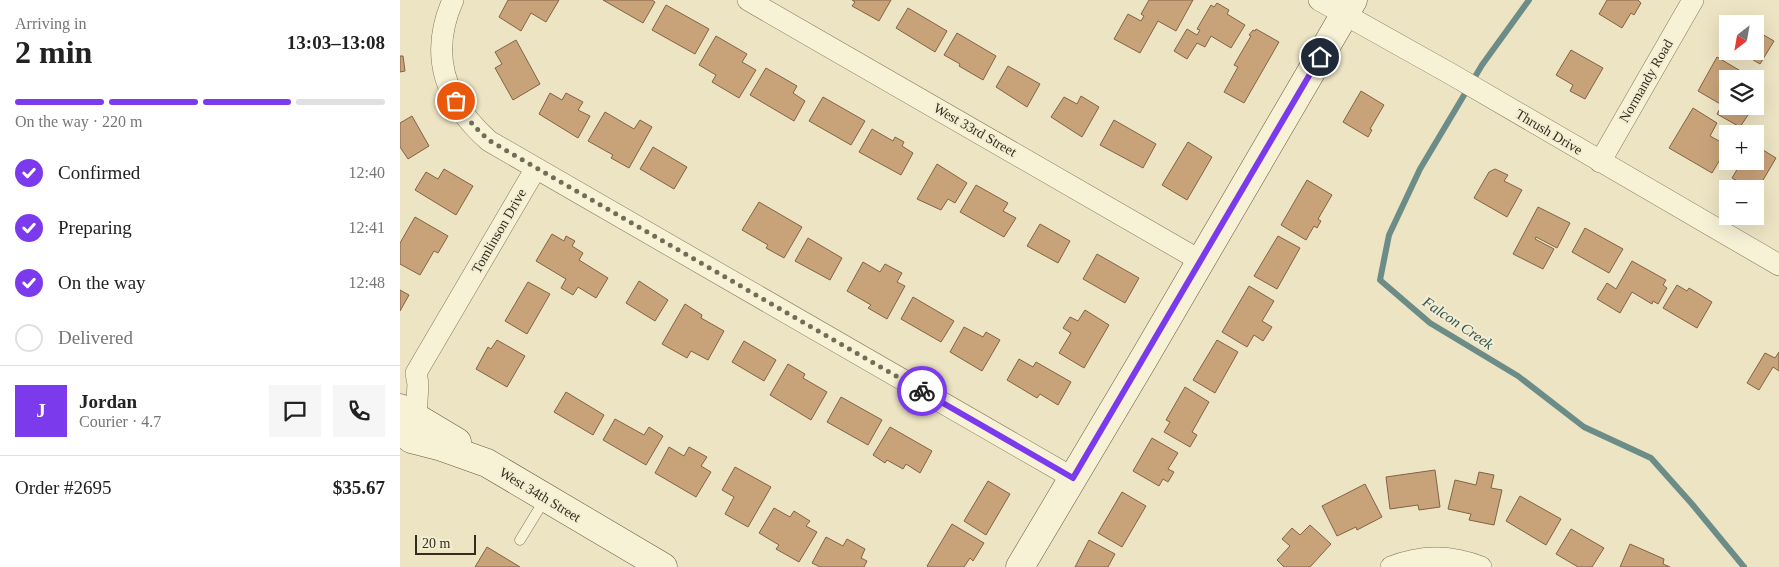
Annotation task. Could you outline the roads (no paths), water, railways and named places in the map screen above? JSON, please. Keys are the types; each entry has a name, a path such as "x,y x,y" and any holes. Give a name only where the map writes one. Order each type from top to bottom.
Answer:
{"street":[{"path":"453,0 446,16 442,40 444,70 449,89 462,114 490,141 1073,478"},
{"name":"West 33rd Street","path":"748,0 1201,261"},
{"name":"Thrush Drive","path":"1320,0 1349,7 1451,74 1779,265"},
{"name":"Normandy Road","path":"1600,162 1693,0"},
{"path":"1020,567 1349,7"},
{"name":"Tomlinson Drive","path":"405,427 418,384 408,376 536,168"},
{"name":"West 34th Street","path":"405,427 442,447 487,463 651,564"},
{"path":"1391,567 1407,561 1436,557 1481,567"}],"lane":[{"path":"520,540 546,498"}],"waterway":[{"name":"Falcon Creek","path":"1529,0 1482,65 1420,169 1389,235 1380,280 1430,323 1518,376 1584,427 1651,458 1744,567"}]}
